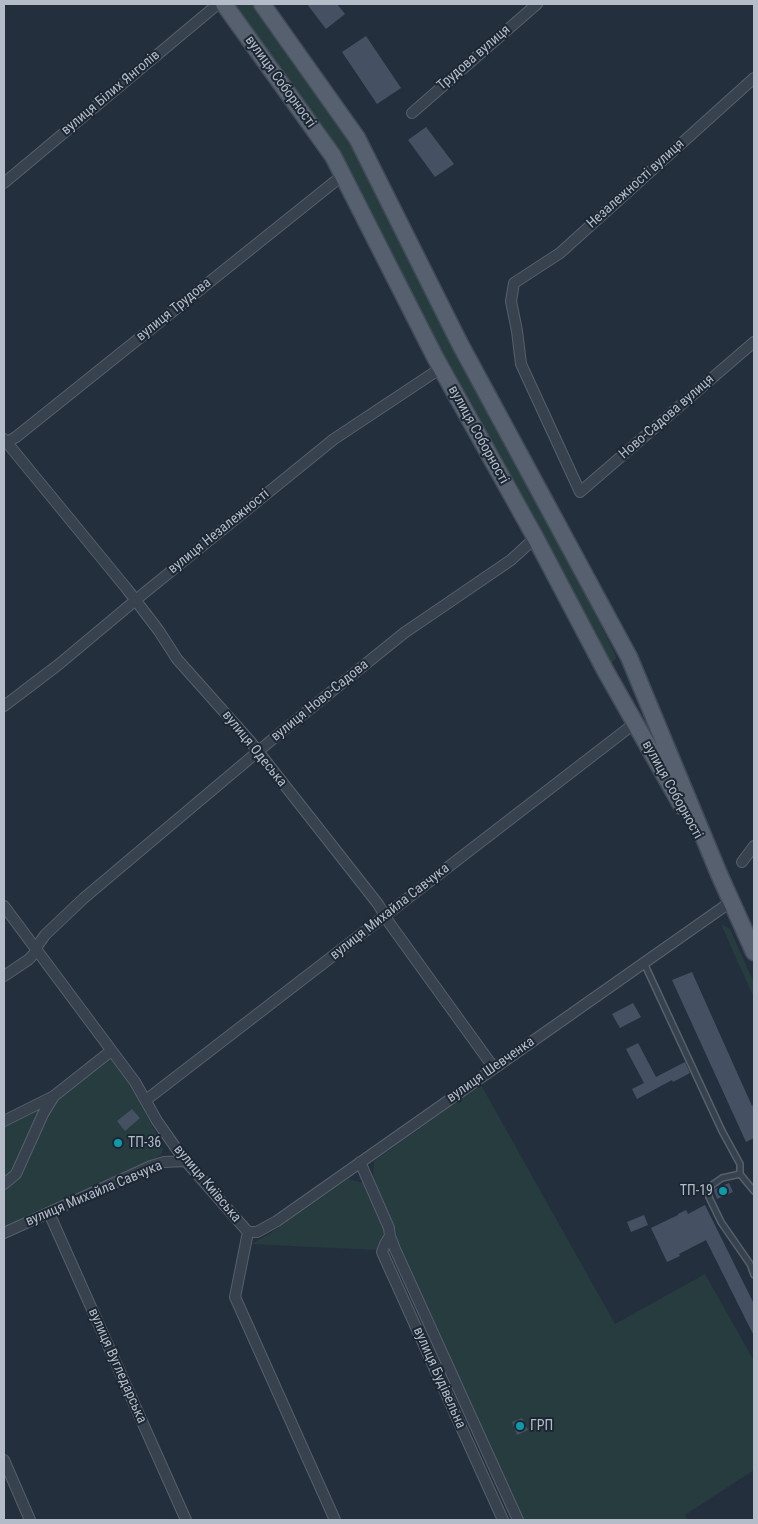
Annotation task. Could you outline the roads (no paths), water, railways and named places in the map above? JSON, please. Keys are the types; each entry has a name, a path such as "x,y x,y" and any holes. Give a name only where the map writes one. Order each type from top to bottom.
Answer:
{"main road":[{"name":"вулиця Соборності","path":"224,4 333,156 441,368 635,723 720,874"},
{"name":"вулиця Соборності","path":"262,4 356,138 460,344 629,657 754,952"}],"street":[{"name":"вулиця Білих Янголів","path":"4,183 218,4"},
{"name":"Трудова вулиця","path":"412,113 537,4"},
{"name":"Незалежності вулиця","path":"580,492 521,364 511,301 514,283 560,253 754,78"},
{"name":"вулиця Трудова","path":"5,442 16,437 343,175"},
{"name":"Ново-Садова вулиця","path":"580,492 754,342"},
{"name":"вулиця Незалежності","path":"4,706 58,665 334,439 441,368"},
{"name":"вулиця Одеська","path":"5,442 136,600 178,659 258,752 379,905 494,1068"},
{"name":"вулиця Ново-Садова","path":"4,976 28,960 34,954 45,935 84,898 258,752 404,633 512,560 535,538"},
{"name":"вулиця Михайла Савчука","path":"146,1100 635,723"},
{"path":"742,862 754,846"},
{"name":"вулиця Шевченка","path":"248,1232 257,1232 266,1228 732,901"},
{"name":"вулиця Київська","path":"4,906 135,1082 157,1122 185,1161 248,1232 235,1297 334,1520"},
{"path":"4,1121 54,1096 111,1051"},
{"path":"4,1184 16,1174 43,1114 54,1096"},
{"name":"вулиця Михайла Савчука","path":"4,1233 151,1166 164,1162 185,1161"},
{"name":"вулиця Будівельна","path":"360,1162 389,1228 390,1236 518,1520"},
{"name":"вулиця Вугледарська","path":"49,1213 186,1520"},
{"name":"вулиця Будівельна","path":"390,1236 384,1244 382,1252 503,1520"},
{"path":"4,1460 30,1520"}],"lane":[{"path":"643,963 740,1164 740,1174 754,1191"},
{"path":"740,1174 722,1178 712,1185 709,1197 721,1222 750,1264 754,1275"}],"place":[{"name":"ТП-36","path":"118,1143"},
{"name":"ТП-19","path":"723,1191"},
{"name":"ГРП","path":"520,1426"}]}
